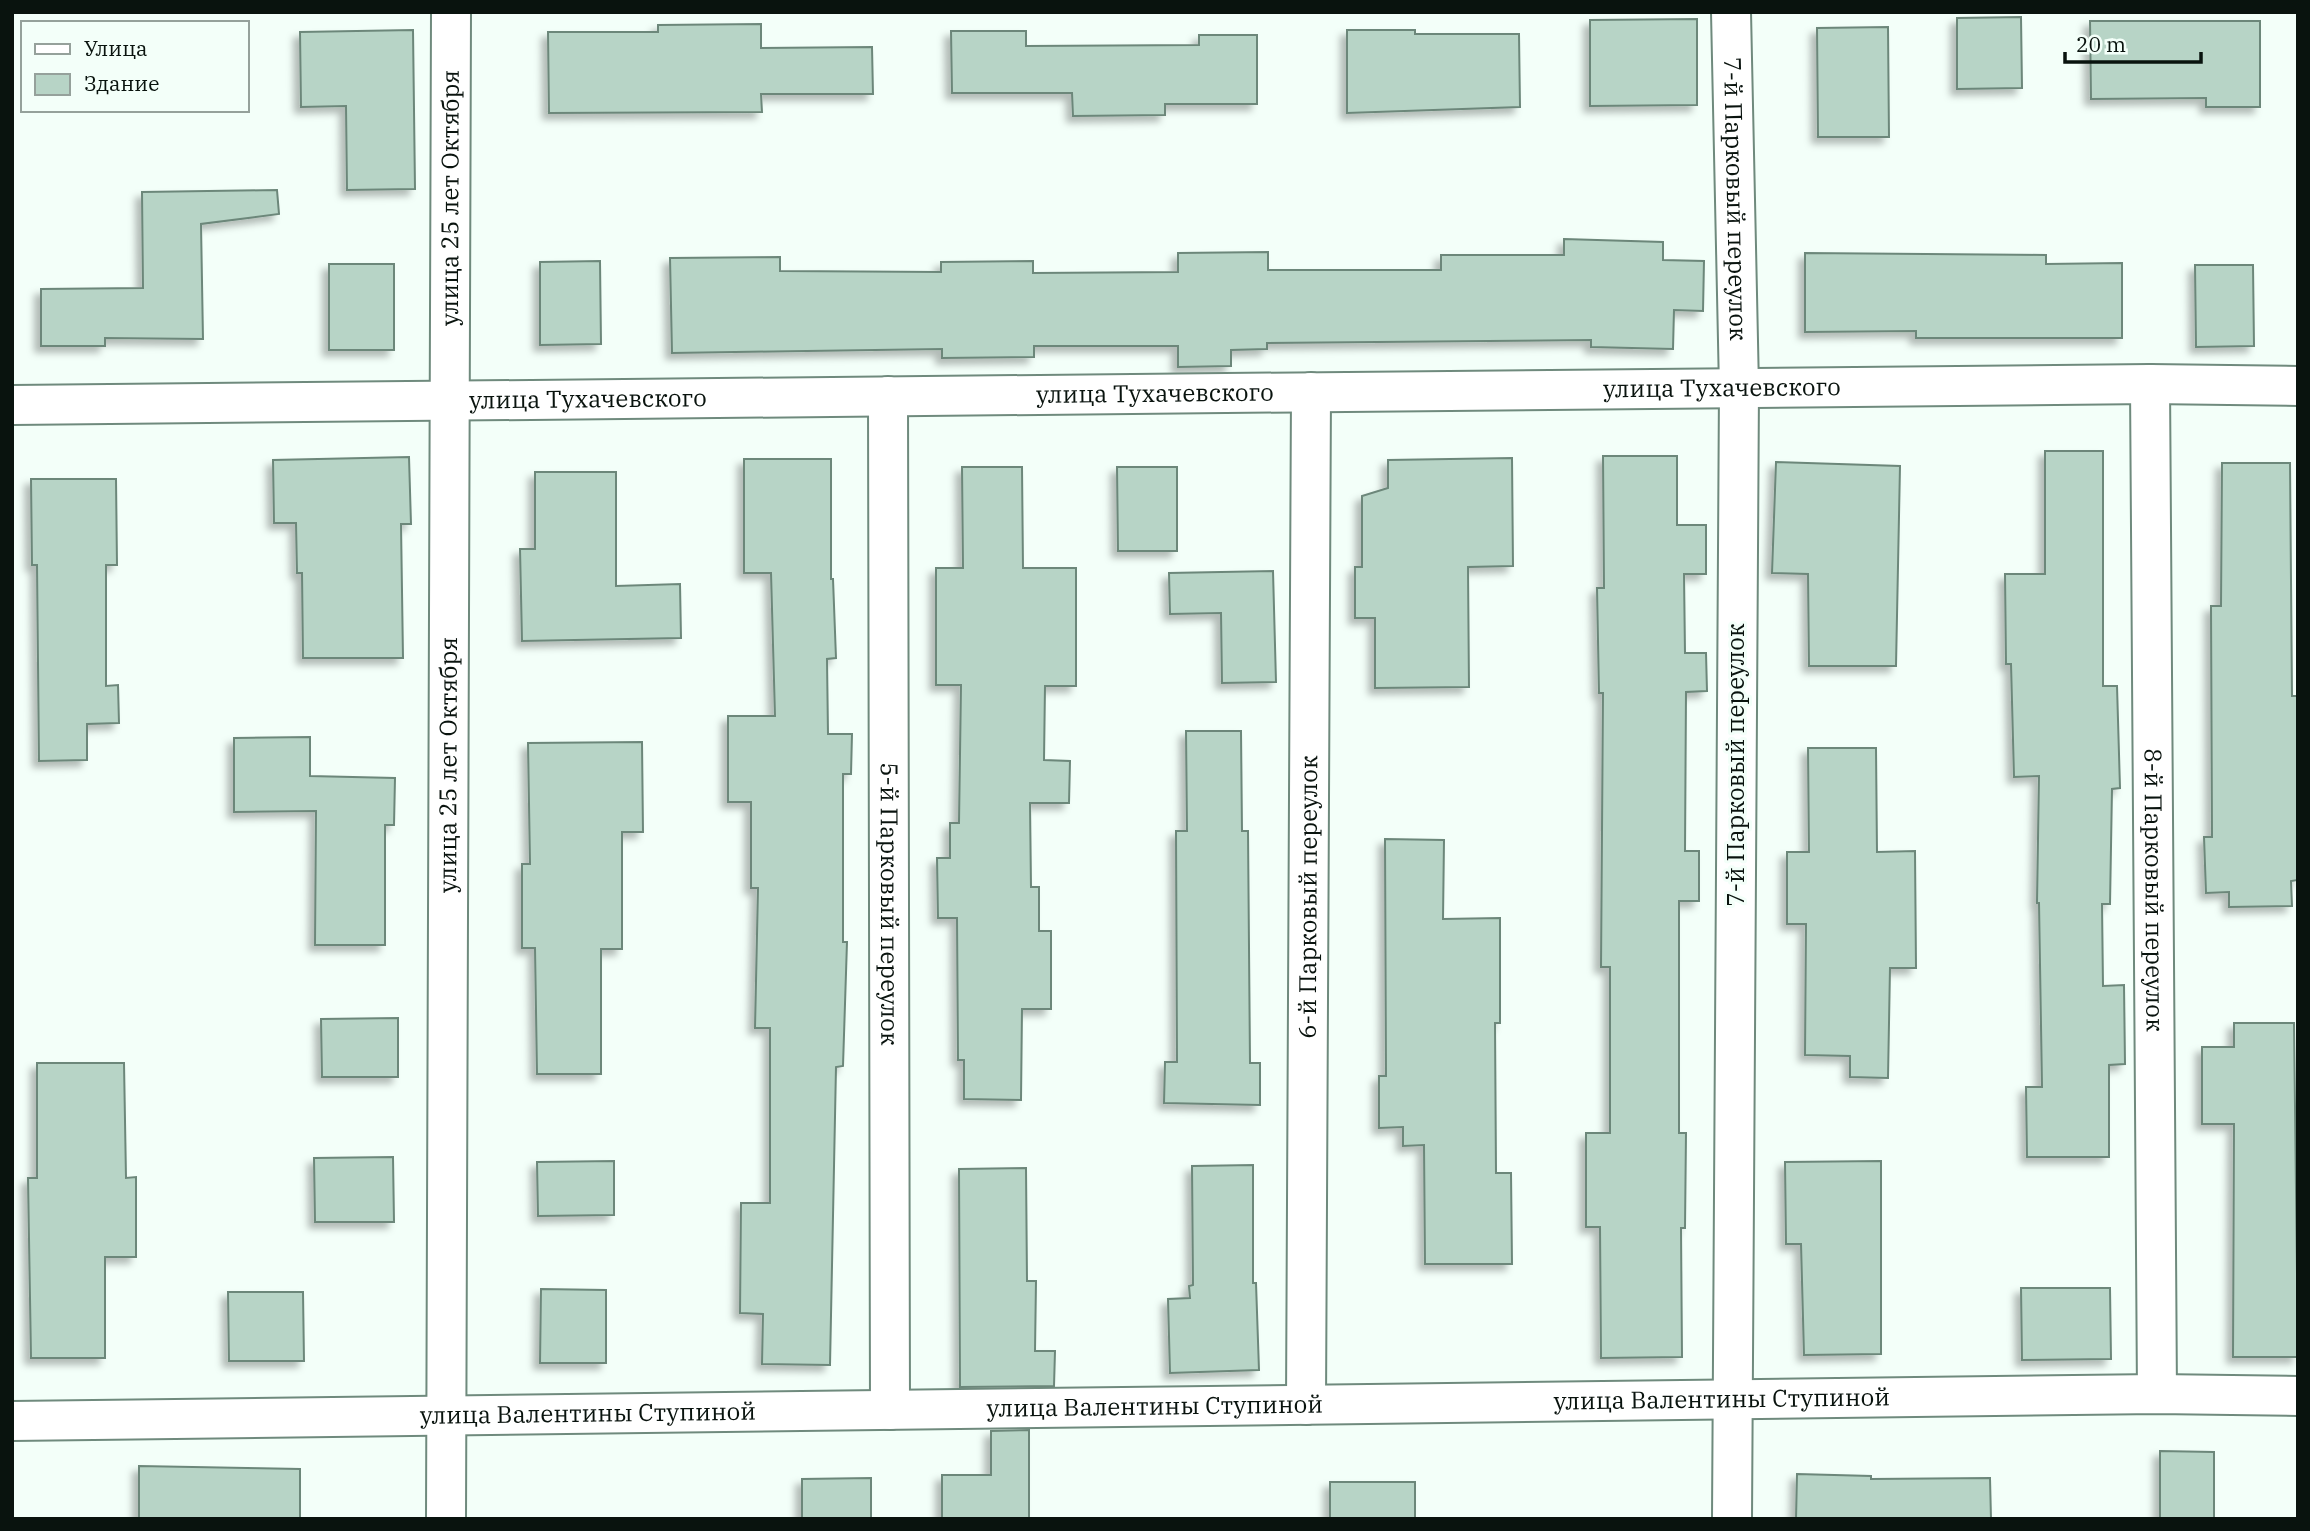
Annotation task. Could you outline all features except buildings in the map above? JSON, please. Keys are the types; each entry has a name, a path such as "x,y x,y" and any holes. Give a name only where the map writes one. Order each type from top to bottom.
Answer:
{"street":[{"name":"улица 25 лет Октября","path":"446,1519 451,12"},
{"name":"7-й Парковый переулок","path":"1731,12 1739,388 1732,1519"},
{"name":"улица Тухачевского","path":"12,405 2150,384 2298,386"},
{"name":"8-й Парковый переулок","path":"2150,384 2157,1394"},
{"name":"6-й Парковый переулок","path":"1306,1405 1311,392"},
{"name":"5-й Парковый переулок","path":"888,396 890,1410"},
{"name":"улица Валентины Ступиной","path":"12,1421 2157,1394 2298,1396"}]}
